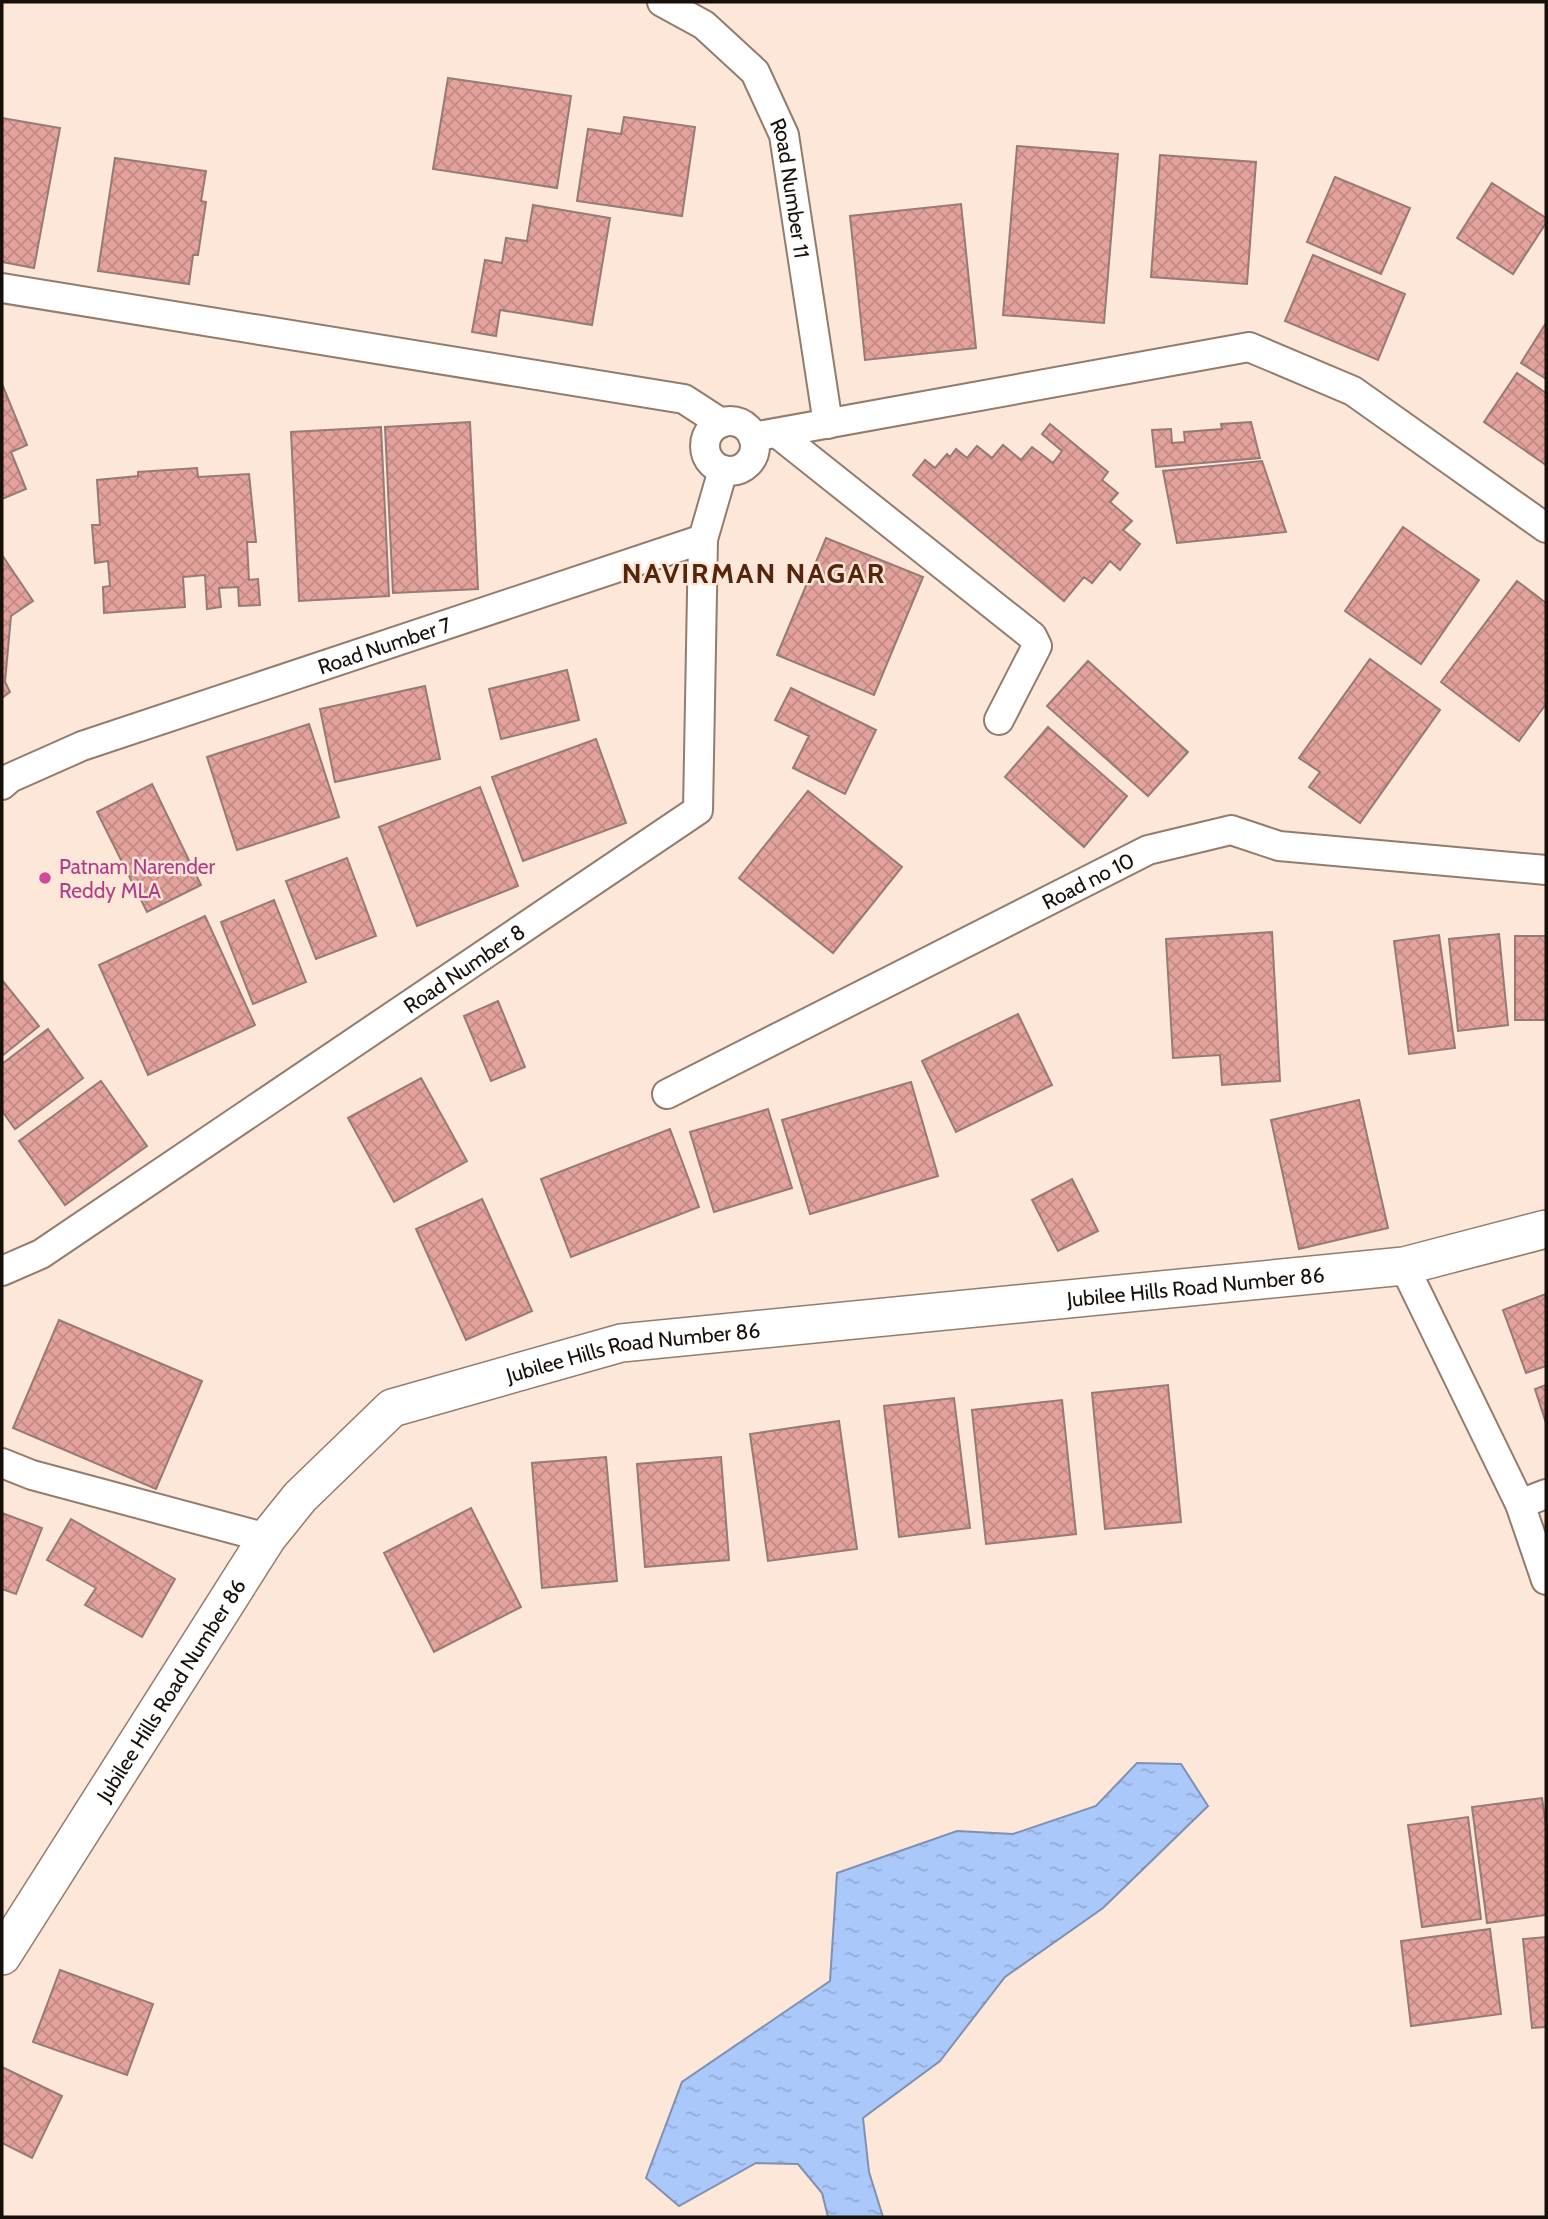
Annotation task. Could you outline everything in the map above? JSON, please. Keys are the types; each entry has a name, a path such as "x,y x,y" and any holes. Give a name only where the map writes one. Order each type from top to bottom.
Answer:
{"street":[{"name":"Road Number 11","path":"662,2 704,26 755,72 784,135 828,424"},
{"path":"2,288 684,399 721,423"},
{"path":"999,720 1037,646 1032,636 765,435 736,422 721,423 711,429 704,445 709,461 723,470 738,470 751,460 755,445 765,435 1249,347 1353,391 1546,528"},
{"path":"703,539 723,470"},
{"name":"Road Number 7","path":"2,785 10,778 82,746 703,539"},
{"name":"Road Number 8","path":"2,1271 41,1254 698,810 703,539"},
{"name":"Road no 10","path":"667,1094 1148,850 1231,830 1279,846 1546,870"},
{"name":"Jubilee Hills Road Number 86","path":"2,1956 267,1538 300,1497 392,1408 621,1343 1404,1266 1546,1229"},
{"path":"1404,1266 1520,1504 1546,1580"},
{"path":"2,1463 32,1475 267,1538"},
{"path":"1520,1504 1546,1494"}],"water":[{"path":"1137,1763 1181,1764 1208,1806 1103,1908 1005,1977 940,2061 863,2118 869,2172 883,2217 828,2217 822,2193 798,2164 756,2163 679,2206 646,2178 682,2082 830,1981 837,1873 957,1831 1013,1834 1096,1806"}],"building":[{"path":"448,78 571,96 557,188 433,169"},
{"path":"624,117 695,127 682,216 577,201 588,129 621,134"},
{"path":"2,118 60,128 34,268 2,262"},
{"path":"1017,146 1118,154 1104,323 1003,315"},
{"path":"1160,155 1256,162 1247,284 1151,277"},
{"path":"115,158 206,171 201,201 206,202 198,255 193,255 189,284 98,271"},
{"path":"1335,177 1410,208 1381,274 1307,242"},
{"path":"1492,183 1546,218 1546,223 1513,274 1457,238"},
{"path":"961,204 976,348 865,360 850,216"},
{"path":"533,205 610,218 592,325 500,310 496,336 472,332 485,260 502,263 506,238 527,241"},
{"path":"1313,255 1405,294 1378,360 1285,321"},
{"path":"1546,323 1546,379 1521,363"},
{"path":"1517,373 1546,393 1546,465 1484,422"},
{"path":"2,384 27,445 11,452 26,489 2,499"},
{"path":"470,422 478,589 393,593 385,427"},
{"path":"1251,422 1260,458 1156,467 1152,430 1171,429 1172,443 1185,442 1184,432 1222,429 1221,424"},
{"path":"1050,424 1108,472 1102,480 1118,493 1110,502 1132,521 1123,530 1140,544 1120,570 1110,561 1092,583 1084,577 1064,601 913,475 925,460 935,468 947,454 950,457 956,449 967,458 977,446 992,458 1003,445 1021,460 1032,447 1053,463 1062,451 1042,434"},
{"path":"381,427 389,596 299,601 291,432"},
{"path":"1262,461 1286,532 1177,543 1163,471"},
{"path":"197,468 198,477 249,474 256,542 247,542 249,580 258,579 260,605 239,606 238,587 219,588 221,607 207,609 205,575 183,577 185,607 104,613 103,587 110,586 108,561 95,563 92,525 100,525 97,480 138,476 138,472"},
{"path":"1403,527 1479,580 1421,664 1345,611"},
{"path":"826,538 923,577 874,695 777,655"},
{"path":"2,555 33,601 11,616 5,682 10,692 2,698"},
{"path":"1517,581 1546,603 1546,704 1519,741 1441,682"},
{"path":"1370,659 1440,710 1360,823 1309,787 1320,772 1299,758"},
{"path":"1088,661 1188,752 1148,796 1047,706"},
{"path":"567,670 579,720 501,739 489,689"},
{"path":"425,686 440,759 335,782 320,709"},
{"path":"791,688 876,730 845,794 793,768 809,736 775,720"},
{"path":"309,724 339,817 237,850 207,757"},
{"path":"1048,727 1127,796 1084,847 1005,777"},
{"path":"596,739 626,823 523,861 492,777"},
{"path":"152,784 201,885 147,912 97,812"},
{"path":"480,787 518,886 417,926 379,827"},
{"path":"808,791 902,867 833,953 739,878"},
{"path":"347,858 376,936 316,959 286,881"},
{"path":"274,900 306,982 253,1004 221,922"},
{"path":"205,916 255,1025 148,1075 99,965"},
{"path":"1272,932 1280,1081 1222,1085 1220,1055 1173,1058 1166,939"},
{"path":"1499,934 1508,1025 1458,1031 1449,939"},
{"path":"1439,935 1455,1048 1409,1054 1394,941"},
{"path":"1515,936 1546,936 1546,1020 1515,1020"},
{"path":"2,980 39,1026 2,1056"},
{"path":"498,1001 525,1067 491,1081 464,1016"},
{"path":"1018,1014 1052,1085 956,1132 922,1061"},
{"path":"48,1029 83,1078 15,1129 2,1111 2,1064"},
{"path":"421,1078 467,1161 394,1202 348,1118"},
{"path":"101,1081 147,1146 65,1205 19,1141"},
{"path":"911,1082 938,1176 810,1214 782,1120"},
{"path":"1359,1100 1388,1228 1299,1249 1271,1120"},
{"path":"768,1109 792,1188 714,1212 690,1132"},
{"path":"670,1129 699,1207 571,1257 541,1179"},
{"path":"1072,1179 1098,1231 1058,1251 1032,1200"},
{"path":"482,1199 532,1311 466,1340 416,1229"},
{"path":"1546,1294 1546,1366 1526,1373 1503,1310"},
{"path":"59,1320 202,1381 156,1489 13,1428"},
{"path":"1168,1385 1181,1522 1105,1529 1092,1393"},
{"path":"1546,1385 1546,1423 1535,1389"},
{"path":"954,1398 970,1528 899,1537 884,1406"},
{"path":"1062,1400 1076,1534 986,1544 972,1410"},
{"path":"839,1421 857,1549 768,1561 750,1434"},
{"path":"606,1457 617,1581 542,1588 532,1463"},
{"path":"721,1457 729,1560 645,1567 637,1464"},
{"path":"471,1508 521,1607 434,1652 384,1553"},
{"path":"2,1513 42,1528 16,1594 2,1589"},
{"path":"71,1519 175,1579 142,1637 85,1605 96,1588 47,1560"},
{"path":"1542,1798 1546,1826 1546,1915 1487,1923 1472,1807"},
{"path":"1468,1817 1481,1919 1422,1927 1408,1825"},
{"path":"1490,1929 1501,2014 1411,2026 1401,1941"},
{"path":"1546,1937 1546,2027 1532,2028 1523,1939"},
{"path":"60,1970 153,2004 127,2075 33,2042"},
{"path":"2,2067 62,2096 32,2158 2,2143"}],"place":[{"name":"Patnam Narender Reddy MLA","path":"45,878"}],"district":[{"name":"NAVIRMAN NAGAR","path":"754,573"}]}
